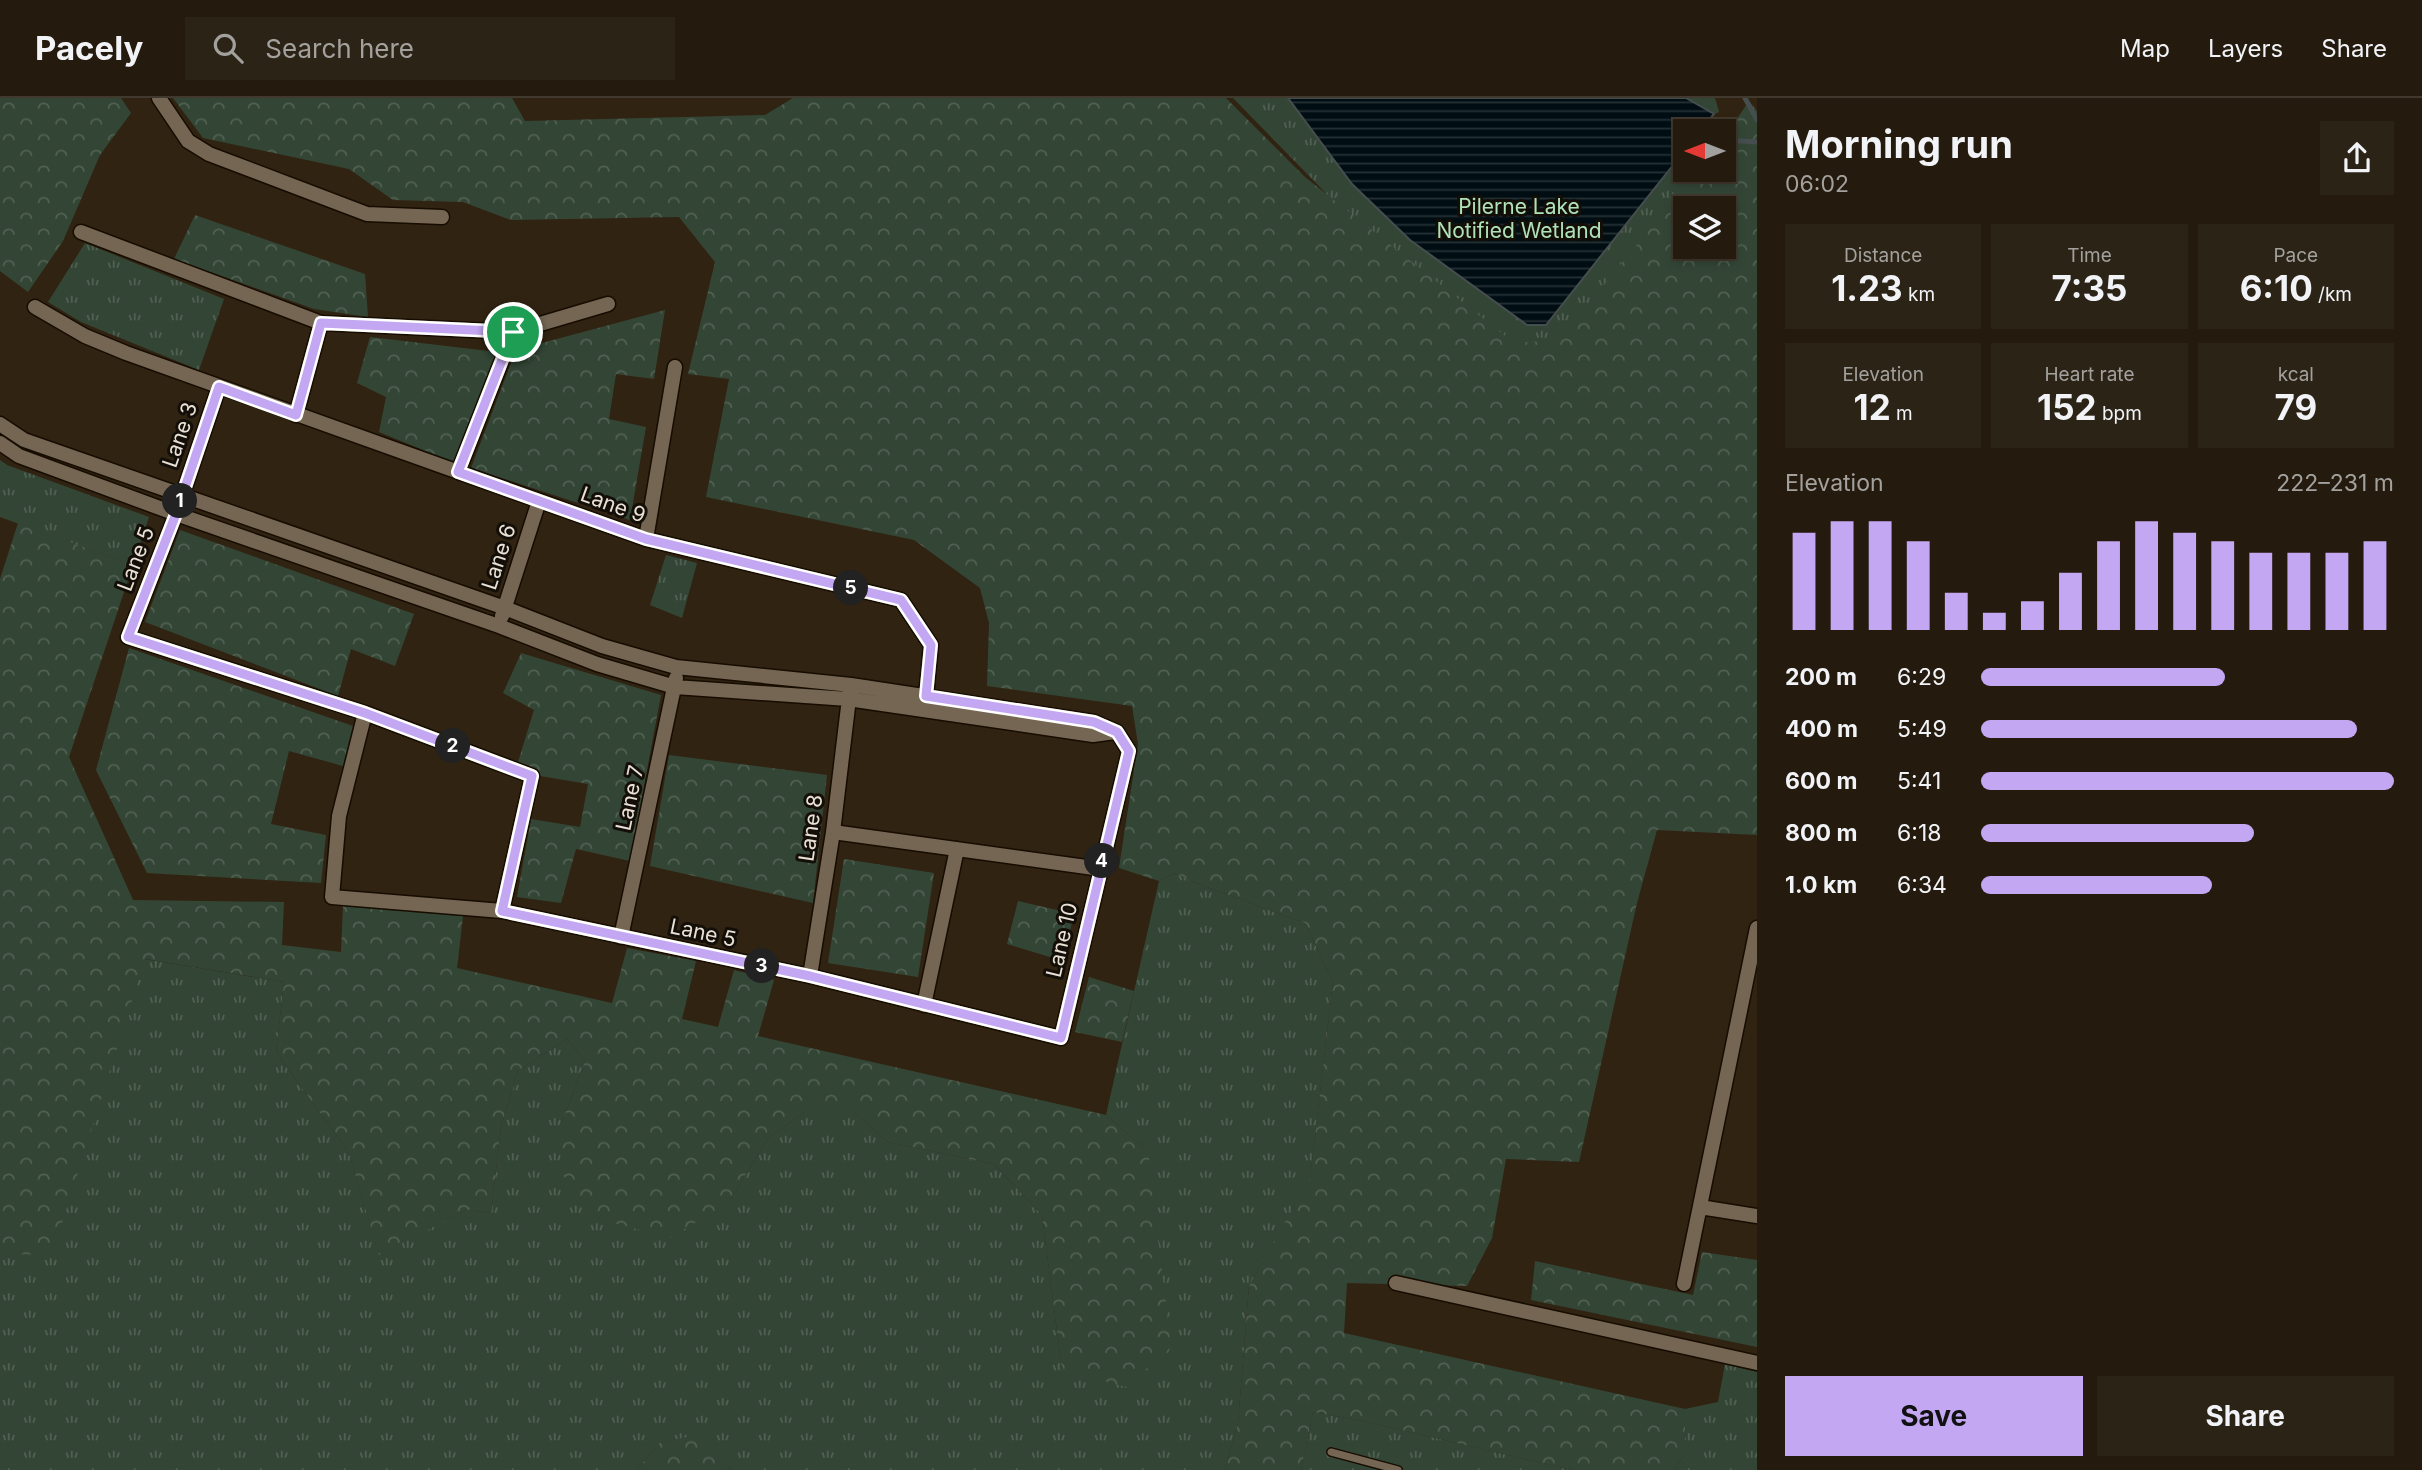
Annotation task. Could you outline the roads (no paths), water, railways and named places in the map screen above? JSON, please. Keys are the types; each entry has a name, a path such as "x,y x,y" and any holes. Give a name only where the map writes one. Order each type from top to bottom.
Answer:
{"street":[{"path":"159,98 188,141 209,154 367,214 442,217"},
{"path":"81,232 321,323 513,332 608,304"},
{"name":"Lane 9","path":"35,307 85,336 219,387 646,539 901,600 931,645 926,696"},
{"path":"296,415 321,323"},
{"path":"458,472 513,332"},
{"path":"646,539 675,367"},
{"name":"Lane 3","path":"182,496 219,387"},
{"path":"0,424 24,440 505,608 602,646 676,667 849,692 1093,736 1117,732"},
{"path":"0,443 19,456 176,514 499,626 597,664 675,687 926,696 1094,722 1117,732"},
{"name":"Lane 5","path":"182,496 128,637 365,713 339,816 332,897 502,911 810,976 1061,1038"},
{"name":"Lane 6","path":"499,626 539,501"},
{"name":"Lane 7","path":"621,937 675,687 676,667"},
{"name":"Lane 8","path":"810,976 833,832 849,692"},
{"path":"365,713 532,776 502,911"},
{"name":"Lane 10","path":"1061,1038 1129,751 1117,732"},
{"path":"833,832 1101,869"},
{"path":"924,1005 957,849"},
{"path":"1684,1284 1757,928"},
{"path":"1700,1208 1757,1216"},
{"path":"1395,1283 1757,1363"}],"lane":[{"path":"1331,1452 1398,1470"}],"waterway":[{"path":"1745,98 1757,120"},
{"path":"1736,141 1757,142"}],"park label":[{"name":"Pilerne Lake Notified Wetland","path":"1519,219"}]}
